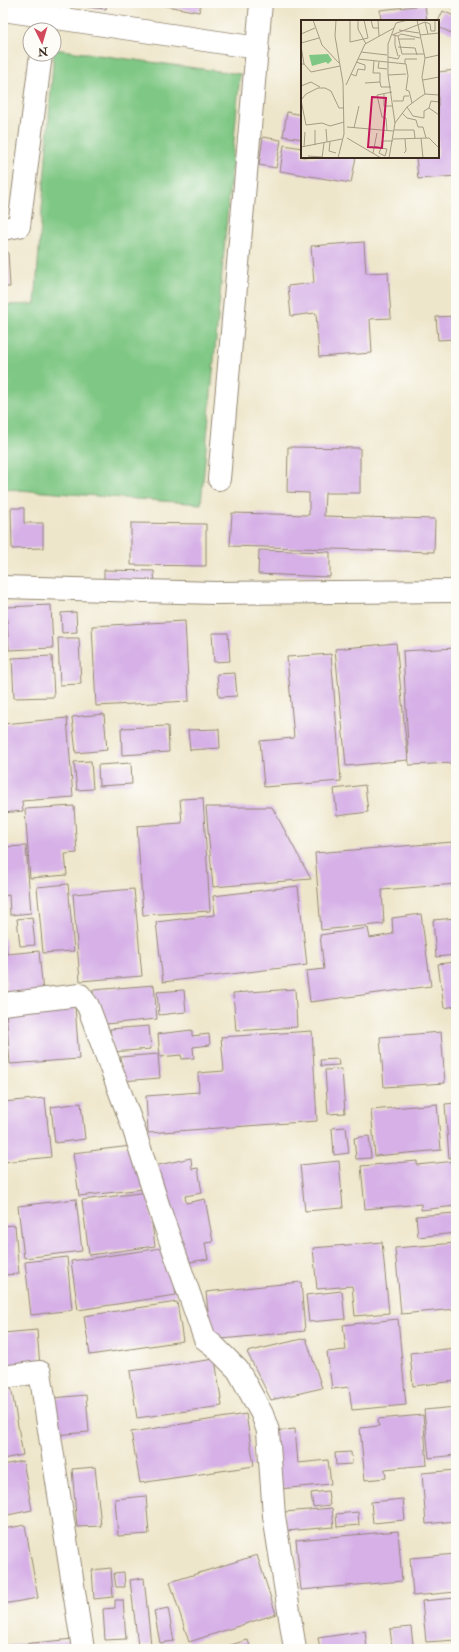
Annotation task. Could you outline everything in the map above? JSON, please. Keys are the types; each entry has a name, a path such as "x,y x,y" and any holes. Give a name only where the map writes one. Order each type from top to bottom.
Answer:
{"street":[{"path":"219,478 261,3"},
{"path":"3,10 258,48"},
{"path":"3,229 19,226 40,62"},
{"path":"3,587 215,593 456,591"},
{"path":"3,1004 80,995 88,1006 133,1127 161,1214 205,1339 238,1370 262,1414 268,1431 274,1516 295,1649"},
{"path":"3,1377 40,1372 83,1649"}],"green space":[{"path":"62,50 240,74 201,504 5,489 3,466 3,305 35,304 53,62 62,62"}],"building":[{"path":"88,3 107,3 106,9 87,7"},
{"path":"150,3 201,3 199,12"},
{"path":"425,5 427,20 381,20 380,10"},
{"path":"443,11 456,17 456,35 439,27 439,20"},
{"path":"456,70 456,176 418,179 416,158 439,158 439,72"},
{"path":"287,112 301,115 301,139 283,136"},
{"path":"263,137 281,140 276,168 259,165"},
{"path":"284,145 301,148 301,158 356,158 351,183 280,171"},
{"path":"364,242 366,273 388,272 391,318 370,319 372,353 319,357 316,313 291,316 288,286 314,283 311,246"},
{"path":"3,252 8,252 10,287 3,287"},
{"path":"456,316 456,339 438,340 436,317"},
{"path":"288,447 360,448 360,493 325,493 324,516 435,519 434,552 230,546 232,513 309,515 309,493 287,492"},
{"path":"11,508 24,508 24,523 43,523 43,548 12,549"},
{"path":"4,514 6,552 3,552"},
{"path":"131,523 206,524 206,566 131,565"},
{"path":"259,550 330,552 330,577 258,574"},
{"path":"104,570 154,571 155,590 104,589"},
{"path":"51,605 53,648 9,650 6,607"},
{"path":"76,612 77,632 62,633 61,613"},
{"path":"185,621 189,701 96,706 92,626"},
{"path":"212,633 228,633 230,661 214,662"},
{"path":"58,638 79,638 81,684 60,685"},
{"path":"396,643 408,760 346,766 335,649"},
{"path":"456,648 456,763 409,765 403,651"},
{"path":"331,654 341,781 264,787 260,741 294,738 287,657"},
{"path":"52,656 54,697 14,698 12,658"},
{"path":"235,673 237,696 219,697 217,674"},
{"path":"104,714 107,750 76,753 72,717"},
{"path":"67,718 73,797 22,801 23,811 3,813 3,724"},
{"path":"168,726 169,752 122,755 121,728"},
{"path":"219,729 220,748 190,750 188,730"},
{"path":"91,761 93,789 77,790 74,762"},
{"path":"131,763 132,784 99,786 98,765"},
{"path":"365,785 368,812 337,816 334,789"},
{"path":"203,798 210,911 143,915 137,826 182,823 180,799"},
{"path":"74,806 77,853 65,854 67,875 30,878 25,809"},
{"path":"206,807 272,807 311,879 213,887"},
{"path":"453,842 456,884 382,890 384,924 321,930 315,853"},
{"path":"26,846 31,913 10,915 9,895 3,896 3,847"},
{"path":"68,884 74,951 43,953 37,887"},
{"path":"298,886 307,965 163,982 156,922 215,915 213,896"},
{"path":"134,889 142,976 80,981 73,894"},
{"path":"421,914 431,986 310,1002 306,971 324,969 320,935 368,928 370,938 393,934 392,918"},
{"path":"32,917 35,945 20,946 17,919"},
{"path":"456,918 456,955 436,957 433,920"},
{"path":"3,938 5,938 7,954 39,951 43,993 7,996 5,966 3,966"},
{"path":"456,962 456,1006 444,1008 438,964"},
{"path":"154,985 157,1019 96,1025 93,990"},
{"path":"295,989 297,1027 236,1031 233,993"},
{"path":"184,990 186,1012 159,1015 157,992"},
{"path":"75,1006 79,1059 10,1064 6,1011"},
{"path":"149,1026 151,1049 112,1052 110,1029"},
{"path":"192,1030 192,1036 209,1034 210,1045 193,1047 194,1058 182,1059 181,1055 160,1057 158,1034"},
{"path":"312,1031 317,1121 148,1133 146,1096 199,1092 198,1073 224,1071 221,1037"},
{"path":"441,1032 445,1083 384,1087 380,1037"},
{"path":"158,1054 160,1078 122,1081 120,1057"},
{"path":"338,1059 339,1065 321,1066 320,1060"},
{"path":"3,1066 6,1087 3,1087"},
{"path":"342,1069 345,1113 328,1114 325,1070"},
{"path":"45,1098 51,1157 3,1162 3,1102"},
{"path":"81,1103 85,1139 55,1143 51,1107"},
{"path":"456,1103 456,1157 449,1158 445,1104"},
{"path":"437,1104 441,1150 375,1156 371,1110"},
{"path":"346,1127 349,1153 334,1155 332,1128"},
{"path":"369,1136 371,1158 356,1159 354,1138"},
{"path":"139,1145 144,1189 79,1196 73,1153"},
{"path":"191,1158 192,1169 198,1168 202,1193 185,1196 186,1203 205,1199 213,1242 205,1243 208,1259 184,1263 154,1166"},
{"path":"339,1161 343,1208 305,1211 300,1165"},
{"path":"417,1161 417,1165 456,1161 456,1206 421,1210 421,1204 365,1209 361,1166"},
{"path":"148,1192 155,1246 89,1255 82,1200"},
{"path":"76,1199 82,1251 24,1258 18,1206"},
{"path":"456,1213 456,1233 418,1237 416,1216"},
{"path":"15,1225 19,1274 3,1275 3,1226"},
{"path":"382,1242 389,1313 355,1316 352,1286 317,1289 313,1248"},
{"path":"456,1243 456,1309 401,1314 395,1248"},
{"path":"169,1247 176,1295 78,1310 71,1261"},
{"path":"67,1257 72,1310 31,1315 25,1262"},
{"path":"301,1282 305,1331 211,1340 206,1292"},
{"path":"342,1291 345,1319 309,1322 306,1295"},
{"path":"177,1302 183,1341 90,1355 84,1316"},
{"path":"398,1319 406,1405 352,1410 349,1387 332,1389 327,1352 346,1350 343,1325"},
{"path":"37,1330 40,1367 3,1370 3,1333"},
{"path":"306,1338 322,1388 271,1400 247,1352"},
{"path":"456,1348 456,1381 413,1386 410,1353"},
{"path":"215,1359 222,1406 137,1418 130,1371"},
{"path":"10,1380 23,1455 3,1459 3,1382"},
{"path":"86,1395 89,1432 56,1435 53,1398"},
{"path":"456,1407 456,1455 429,1458 424,1410"},
{"path":"246,1414 254,1466 140,1483 131,1432"},
{"path":"423,1415 427,1465 385,1469 386,1478 365,1480 360,1428 379,1426 378,1419"},
{"path":"295,1429 298,1463 328,1460 331,1484 279,1489 273,1431"},
{"path":"351,1452 352,1464 336,1465 335,1453"},
{"path":"23,1461 32,1510 3,1516 3,1465"},
{"path":"95,1467 101,1526 77,1527 72,1469"},
{"path":"456,1470 456,1521 426,1524 422,1473"},
{"path":"328,1491 330,1505 313,1507 311,1493"},
{"path":"146,1496 149,1534 118,1536 115,1499"},
{"path":"403,1499 405,1520 373,1523 371,1502"},
{"path":"332,1508 334,1527 286,1531 284,1512"},
{"path":"358,1512 359,1525 337,1527 336,1514"},
{"path":"25,1525 38,1598 3,1604 3,1529"},
{"path":"398,1531 402,1581 301,1590 296,1540"},
{"path":"456,1554 456,1592 413,1596 410,1558"},
{"path":"257,1555 276,1614 189,1642 170,1582"},
{"path":"111,1568 113,1597 94,1599 92,1570"},
{"path":"124,1572 125,1587 116,1587 114,1573"},
{"path":"144,1578 151,1645 138,1646 130,1580"},
{"path":"456,1598 456,1640 426,1642 422,1601"},
{"path":"115,1600 123,1600 126,1639 105,1640 103,1609 115,1608"},
{"path":"168,1608 174,1641 160,1643 154,1611"},
{"path":"411,1627 413,1644 392,1646 390,1629"},
{"path":"365,1631 367,1649 320,1649 318,1638"},
{"path":"73,1639 74,1649 3,1649 3,1646"},
{"path":"248,1640 251,1649 216,1649"}]}
